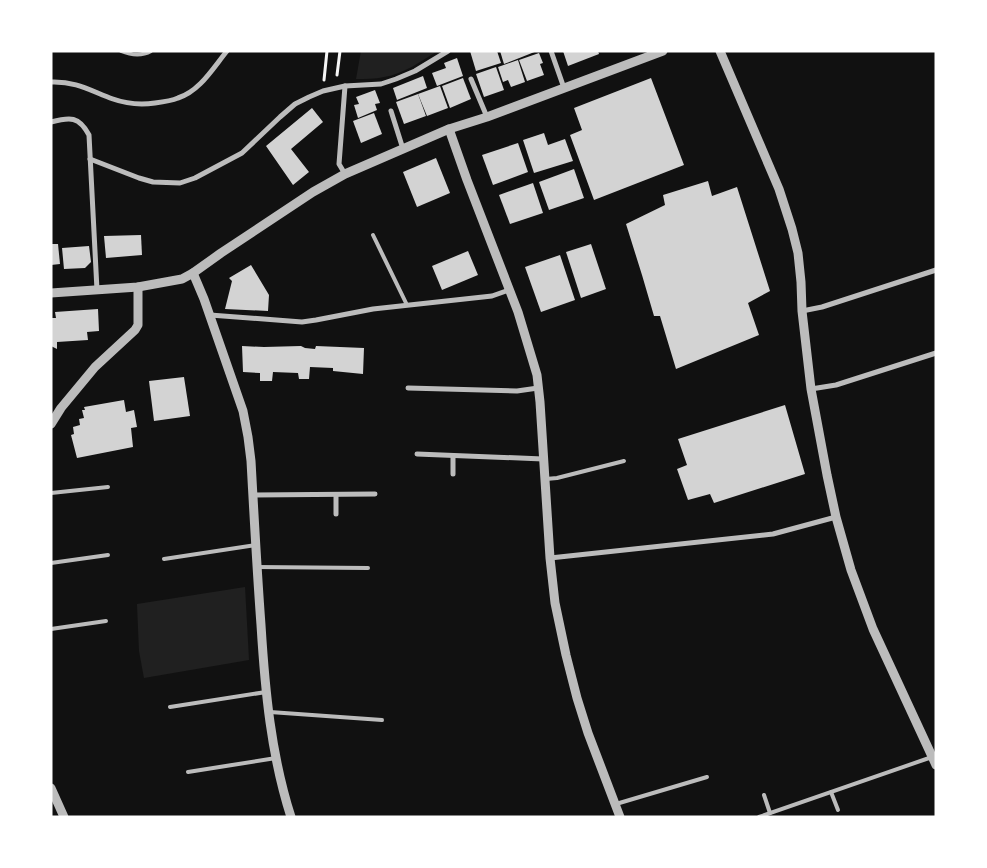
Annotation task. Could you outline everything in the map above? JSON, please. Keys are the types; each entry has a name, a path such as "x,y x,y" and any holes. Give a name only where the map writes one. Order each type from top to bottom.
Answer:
{"street":[{"path":"51,82 72,82 124,103 137,104 167,101 190,93 199,86 227,51"},
{"path":"90,159 153,182 180,183 195,178 242,153 295,104 323,91 345,86 381,84 396,79 415,71 448,51"},
{"path":"551,51 564,88"},
{"path":"51,293 138,287 182,279 313,192 345,174 449,129 564,88 648,54 663,51"},
{"path":"720,51 776,180 798,253 802,311 811,389 836,517 873,630 934,761"},
{"path":"472,80 487,117"},
{"path":"345,86 339,164 345,174"},
{"path":"391,111 403,149"},
{"path":"51,122 65,119 78,121 84,126 89,135 97,290"},
{"path":"449,129 466,180 526,337 536,375 540,402 550,558 555,603 577,698 588,733 620,817"},
{"path":"802,311 822,308 936,270"},
{"path":"193,273 243,411 248,437 268,712 276,758 291,817"},
{"path":"51,424 61,408 95,367 135,330 138,325 138,287"},
{"path":"210,316 302,322 373,309 492,296 509,290"},
{"path":"811,389 836,385 936,353"},
{"path":"408,388 516,391 538,388"},
{"path":"417,454 543,459"},
{"path":"452,474 453,456"},
{"path":"253,496 375,494"},
{"path":"336,495 336,514"},
{"path":"550,558 773,534 836,517"},
{"path":"51,788 64,817"}],"lane":[{"path":"122,51 136,54 151,51"},
{"path":"373,235 406,306"},
{"path":"545,479 557,478 624,461"},
{"path":"51,493 108,487"},
{"path":"164,559 256,545"},
{"path":"51,563 108,555"},
{"path":"257,567 368,568"},
{"path":"51,629 106,621"},
{"path":"170,707 266,692"},
{"path":"268,712 382,720"},
{"path":"188,772 276,758"},
{"path":"760,817 831,792 934,761"},
{"path":"616,804 708,777"},
{"path":"831,792 838,810"},
{"path":"764,796 770,813"}],"path":[{"path":"323,91 327,51"},
{"path":"336,88 340,51"}],"shaded area":[{"path":"361,51 438,51 398,73 377,78 356,79"},
{"path":"245,587 249,660 144,678 139,651 137,604"}],"building":[{"path":"470,51 497,51 501,63 476,71"},
{"path":"500,51 537,51 504,64"},
{"path":"563,51 598,51 599,54 568,66"},
{"path":"539,53 543,63 540,64 544,75 527,81 519,60"},
{"path":"457,58 463,76 437,86 432,73 446,68 444,63"},
{"path":"518,60 525,82 511,87 508,80 503,82 498,67"},
{"path":"496,67 504,90 484,97 476,74"},
{"path":"423,76 427,88 397,100 393,88"},
{"path":"463,78 471,99 450,108 442,86"},
{"path":"651,78 684,165 594,200 570,135 582,130 574,108"},
{"path":"440,86 448,108 427,116 418,94"},
{"path":"375,90 380,103 375,104 377,110 358,118 354,105 359,104 356,97"},
{"path":"418,94 426,116 404,124 396,102"},
{"path":"312,108 323,122 291,149 309,172 293,185 266,146"},
{"path":"374,113 382,134 361,143 353,121"},
{"path":"544,133 548,145 565,139 573,161 534,173 523,140"},
{"path":"518,143 528,172 493,185 482,155"},
{"path":"436,158 450,193 417,207 403,172"},
{"path":"574,169 584,198 549,210 539,182"},
{"path":"708,181 712,196 737,187 770,291 748,303 759,335 676,369 660,316 654,316 626,224 665,205 663,195"},
{"path":"533,183 543,213 510,224 499,195"},
{"path":"141,235 142,255 106,258 104,236"},
{"path":"51,244 58,244 60,264 51,265"},
{"path":"591,244 606,289 581,298 566,252"},
{"path":"89,246 91,262 85,268 64,269 62,248"},
{"path":"468,251 478,275 442,290 432,266"},
{"path":"560,255 575,300 541,312 525,267"},
{"path":"251,265 269,295 268,311 225,309 232,281 229,278"},
{"path":"98,309 99,331 87,332 88,340 57,342 57,349 51,346 51,318 56,318 55,312"},
{"path":"242,346 301,346 315,349 316,346 364,348 363,374 333,371 333,368 310,367 309,379 299,379 298,373 273,372 272,381 260,381 260,373 243,372"},
{"path":"184,377 190,416 154,421 149,381"},
{"path":"124,400 126,412 134,410 137,427 131,428 133,447 77,458 71,435 74,434 73,427 80,425 79,419 84,418 82,410 85,410 84,407"},
{"path":"785,405 805,474 714,503 710,494 688,500 677,469 687,465 678,439"}]}
